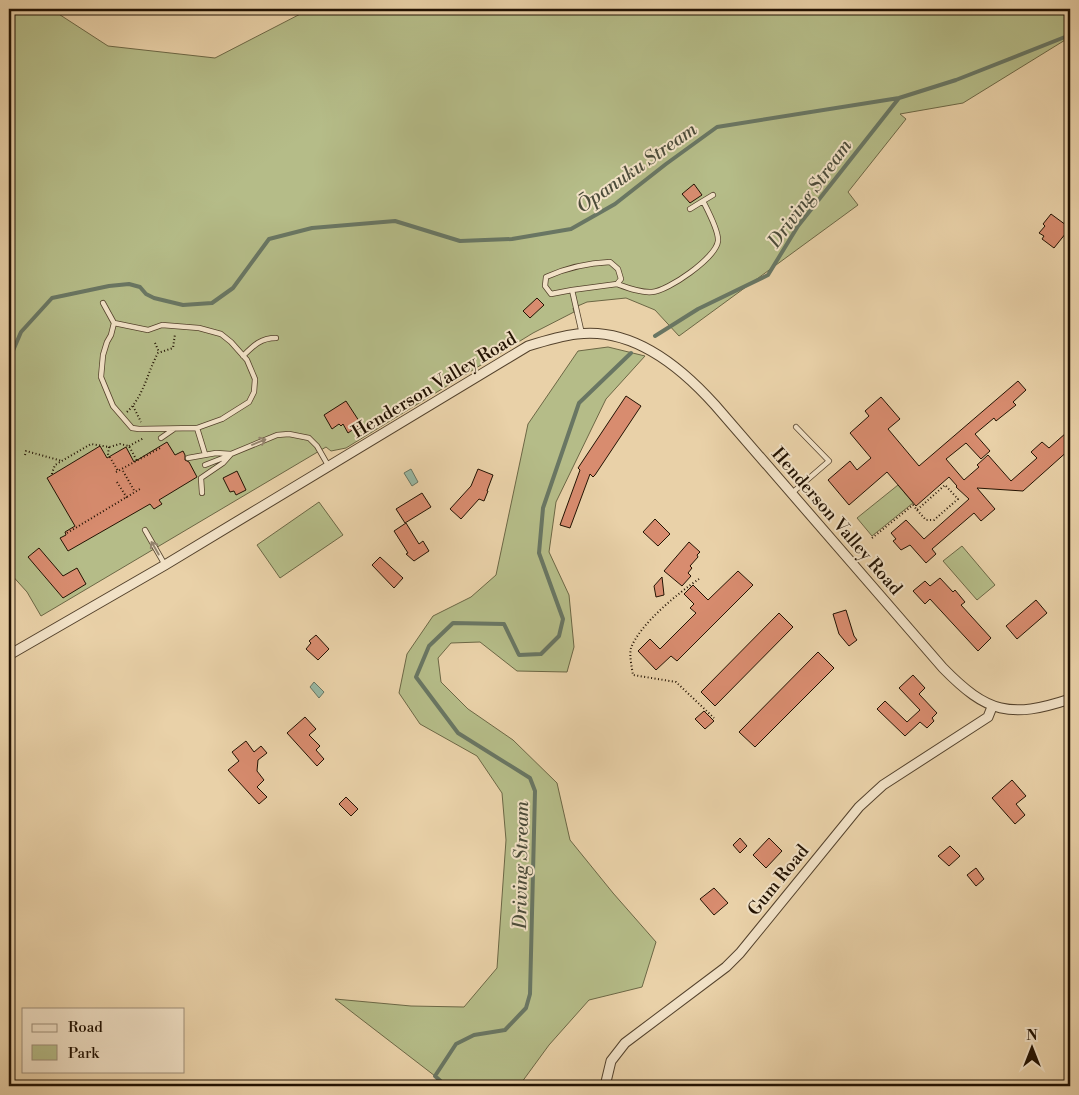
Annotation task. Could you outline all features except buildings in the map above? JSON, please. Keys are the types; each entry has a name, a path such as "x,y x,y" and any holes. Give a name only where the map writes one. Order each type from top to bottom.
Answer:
{"street":[{"name":"Henderson Valley Road","path":"9,655 165,565 528,346 562,337 596,334 628,341 662,357 677,368 715,404 943,668 971,695 992,707 1006,710 1050,706 1070,700"},
{"name":"Gum Road","path":"605,1086 611,1062 625,1043 726,967 740,953 859,807 871,795 883,784 988,717 992,707"}],"lane":[{"path":"690,209 713,195"},
{"path":"617,284 621,279 618,269 610,262 573,267 546,277 544,286 551,294 617,284 651,292 663,290 681,279 709,256 717,246 718,239 704,201"},
{"path":"572,290 582,334"},
{"path":"103,303 114,323 103,355 101,378 113,406 132,428 197,428 233,413 252,398 256,385 251,367 231,342 221,334 209,330 165,325 148,330 114,323"},
{"path":"243,356 256,343 267,338 276,338"},
{"path":"792,493 829,461 796,427"},
{"path":"197,428 205,454"},
{"path":"161,438 174,429"},
{"path":"205,465 277,435 289,434 309,438 317,446 329,467"},
{"path":"188,458 223,452 231,454"},
{"path":"202,493 201,478 231,454"},
{"path":"145,530 165,565"}],"path":[{"path":"124,415 141,394 152,363 159,352 172,349 174,339"},
{"path":"155,343 159,352"},
{"path":"133,406 143,425"},
{"path":"52,474 55,465 91,444 109,447 120,444 129,446 137,461"},
{"path":"109,447 108,454 117,472 165,445"},
{"path":"25,455 26,451 62,461"},
{"path":"122,470 135,492"},
{"path":"118,482 127,498"},
{"path":"872,538 912,505 926,520 934,520 958,499 945,485 917,510"},
{"path":"67,533 140,489"},
{"path":"699,579 678,593 646,625 631,649 633,675 676,682 714,718"}],"green space":[{"path":"9,9 51,9 108,46 215,58 310,9 1070,9 1070,37 963,103 900,114 906,119 848,192 858,205 679,336 655,310 626,298 587,302 573,308 574,312 533,333 346,448 331,451 326,447 41,616 27,592 9,572"},
{"path":"608,347 645,356 606,399 556,502 549,552 569,595 574,647 567,672 517,671 480,642 451,643 438,658 441,682 468,709 513,740 557,783 570,840 656,942 642,987 589,1000 549,1045 519,1086 446,1086 335,999 411,1006 464,1007 497,968 506,840 502,793 477,756 420,724 399,693 407,654 433,616 471,597 496,575 528,424 578,351"},
{"path":"898,485 913,503 872,536 857,518"},
{"path":"319,502 343,535 280,578 257,545"},
{"path":"962,546 995,585 977,600 943,561"}],"shaded area":[{"path":"411,469 418,482 412,486 404,473"},
{"path":"314,682 324,692 319,698 310,687"}],"waterway":[{"name":"Ōpanuku Stream","path":"9,360 21,332 52,298 109,286 129,284 140,287 146,294 154,298 183,305 212,303 233,288 269,239 312,228 395,221 460,241 512,239 571,229 615,204 717,127 899,98 956,80 1070,35"},
{"name":"Driving Stream","path":"655,336 698,309 768,275 798,226 899,98"},
{"name":"Driving Stream","path":"446,1086 435,1076 456,1044 474,1035 505,1030 526,1008 530,994 535,791 530,778 458,733 416,677 429,646 453,623 504,624 519,655 541,654 559,636 563,619 539,553 543,508 579,403 631,353"}]}
